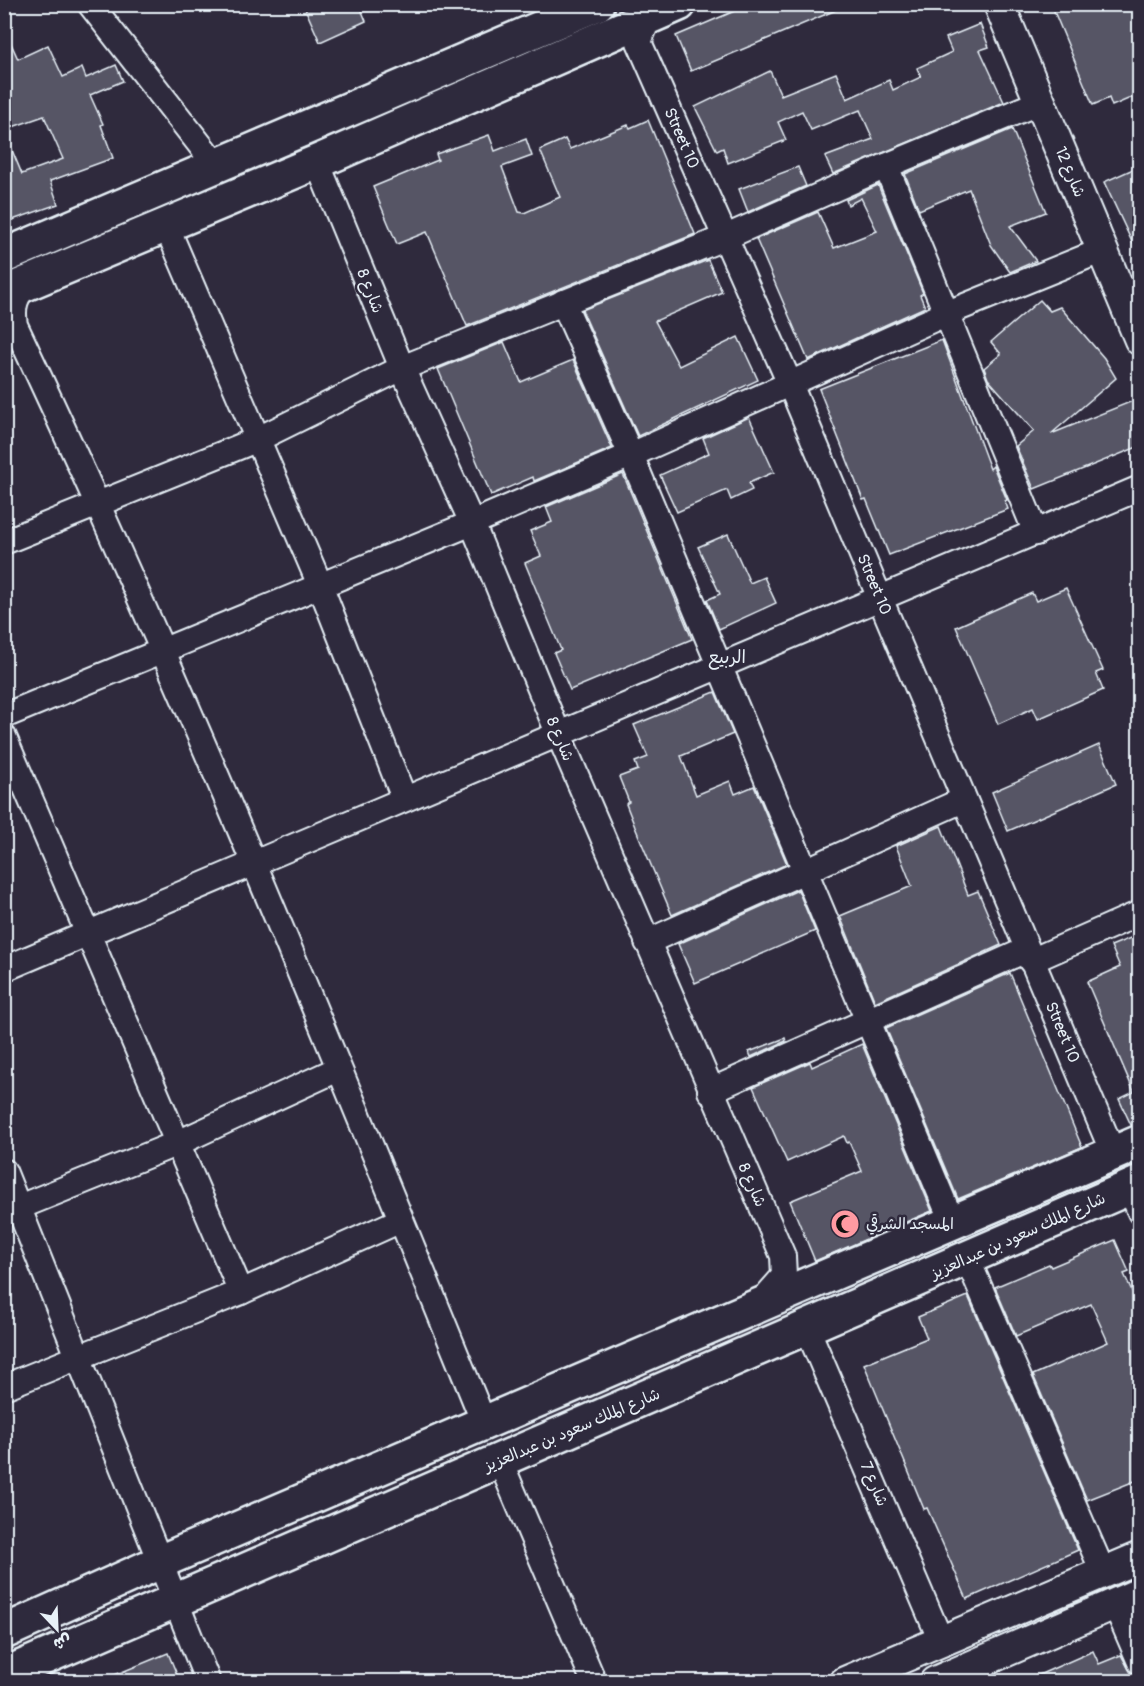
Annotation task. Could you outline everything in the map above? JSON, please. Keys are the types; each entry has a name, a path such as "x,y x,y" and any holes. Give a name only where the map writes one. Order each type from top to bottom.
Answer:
{"main road":[{"path":"8,253 597,4"},
{"path":"17,288 317,162 679,4"},
{"path":"317,162 314,148 322,138 438,87 506,42"},
{"path":"4,1632 162,1561 1126,1148"},
{"name":"شارع الملك سعود بن عبدالعزيز","path":"4,1675 967,1258 1136,1194"}],"street":[{"path":"90,4 216,165"},
{"name":"شارع 12","path":"999,4 1140,340"},
{"name":"Street 10","path":"649,17 639,42 790,384 1028,955 1126,1148"},
{"path":"4,542 256,440 402,368 726,237 886,166 1040,102"},
{"name":"شارع 8","path":"317,162 402,368 472,523 558,733 710,1091 783,1256 784,1276 756,1308"},
{"path":"886,166 1036,533"},
{"path":"166,225 256,440 320,585 404,798"},
{"path":"4,716 472,523 632,455 945,314 1103,250"},
{"path":"17,288 19,292 15,302 15,325 99,503 163,649 484,1423"},
{"path":"563,302 632,455 953,1224"},
{"path":"4,969 252,862 720,667 1140,488"},
{"path":"4,737 241,1292"},
{"path":"647,942 963,800"},
{"path":"710,1091 867,1021 1028,955 1140,913"},
{"path":"12,1210 178,1143 338,1069"},
{"path":"4,1171 12,1210 80,1355 208,1682"},
{"path":"4,1387 241,1292 401,1220"},
{"path":"967,1258 1103,1572"},
{"name":"شارع 7","path":"807,1328 942,1641"},
{"path":"500,1461 594,1682"},
{"path":"845,1682 1140,1557"},
{"path":"935,1682 967,1675 1127,1599 1140,1662"}],"building":[{"path":"303,4 359,4 366,21 320,42"},
{"path":"751,4 848,5 691,71 676,36"},
{"path":"1051,4 1140,4 1140,94 1112,106 1109,98 1093,105"},
{"path":"980,24 989,47 980,50 1004,102 833,174 825,157 873,139 860,110 811,130 802,111 778,122 786,140 728,163 723,148 717,151 695,107 770,71 781,95 836,73 847,99 889,80 893,90 921,77 917,68 952,52 946,38"},
{"path":"4,28 18,59 48,45 63,77 82,68 86,78 116,65 123,81 90,95 103,124 101,125 113,158 50,181 58,204 4,223 4,131 22,174 63,159 44,116 4,130"},
{"path":"648,120 695,234 467,326 427,232 397,244 373,187 438,160 436,154 489,135 495,151 526,139 532,156 502,167 519,212 524,213 560,197 540,150 565,139 570,149 628,125 630,128"},
{"path":"1012,129 1046,212 1010,226 1036,261 1010,272 991,245 969,189 919,210 905,174"},
{"path":"1140,166 1140,259 1104,182"},
{"path":"798,167 806,186 748,212 739,189"},
{"path":"878,185 923,293 920,295 925,307 808,360 756,239 818,212 834,248 877,231 861,198 848,205 846,200"},
{"path":"708,260 722,292 655,321 679,366 738,337 758,380 638,436 582,310"},
{"path":"1040,300 1050,311 1060,307 1104,358 1116,378 1051,434 1140,398 1140,446 1034,489 1016,446 1034,431 988,379 984,368 1001,354 991,342"},
{"path":"942,340 990,469 993,466 1007,500 1005,501 1008,509 889,555 866,499 863,500 819,389"},
{"path":"504,342 521,382 573,360 612,448 534,481 533,477 491,495 438,369"},
{"path":"749,417 774,472 749,483 752,490 731,500 727,490 677,512 660,475 709,453 703,438"},
{"path":"623,474 692,639 570,690 554,653 561,650 525,563 541,556 530,531 552,522 546,507"},
{"path":"728,534 750,583 764,577 776,603 719,629 707,600 720,594 698,547"},
{"path":"1066,588 1103,670 1096,673 1103,690 1038,719 1033,708 998,724 956,627 1032,593 1036,601"},
{"path":"715,692 733,734 681,756 696,795 730,781 735,794 754,786 787,864 672,915 626,804 629,802 619,777 638,770 635,762 648,757 634,725"},
{"path":"1099,745 1116,784 1008,831 992,792"},
{"path":"941,826 968,895 978,891 1001,945 875,1002 840,916 912,886 896,846"},
{"path":"798,890 815,931 695,983 678,944"},
{"path":"1140,934 1140,1124 1131,1125 1119,1099 1134,1092 1087,982 1120,967 1111,946"},
{"path":"1010,973 1082,1147 958,1199 886,1028"},
{"path":"785,1038 786,1041 751,1057 749,1052"},
{"path":"862,1044 932,1211 815,1261 790,1201 862,1171 844,1136 787,1162 753,1087 810,1062 812,1067"},
{"path":"1115,1240 1129,1272 1124,1274 1140,1308 1140,1479 1087,1500 1033,1375 1108,1342 1091,1304 1016,1336 995,1287 1049,1264 1051,1267"},
{"path":"968,1296 1078,1550 967,1599 927,1508 924,1509 864,1364 927,1338 918,1317"},
{"path":"1093,1651 1099,1664 1121,1655 1131,1673 1140,1676 1140,1682 1023,1682"},
{"path":"168,1653 180,1682 100,1682 100,1681"}],"place":[{"name":"المسجد الشرقي","path":"845,1224"}],"district":[{"name":"الربيع","path":"727,657"}]}
